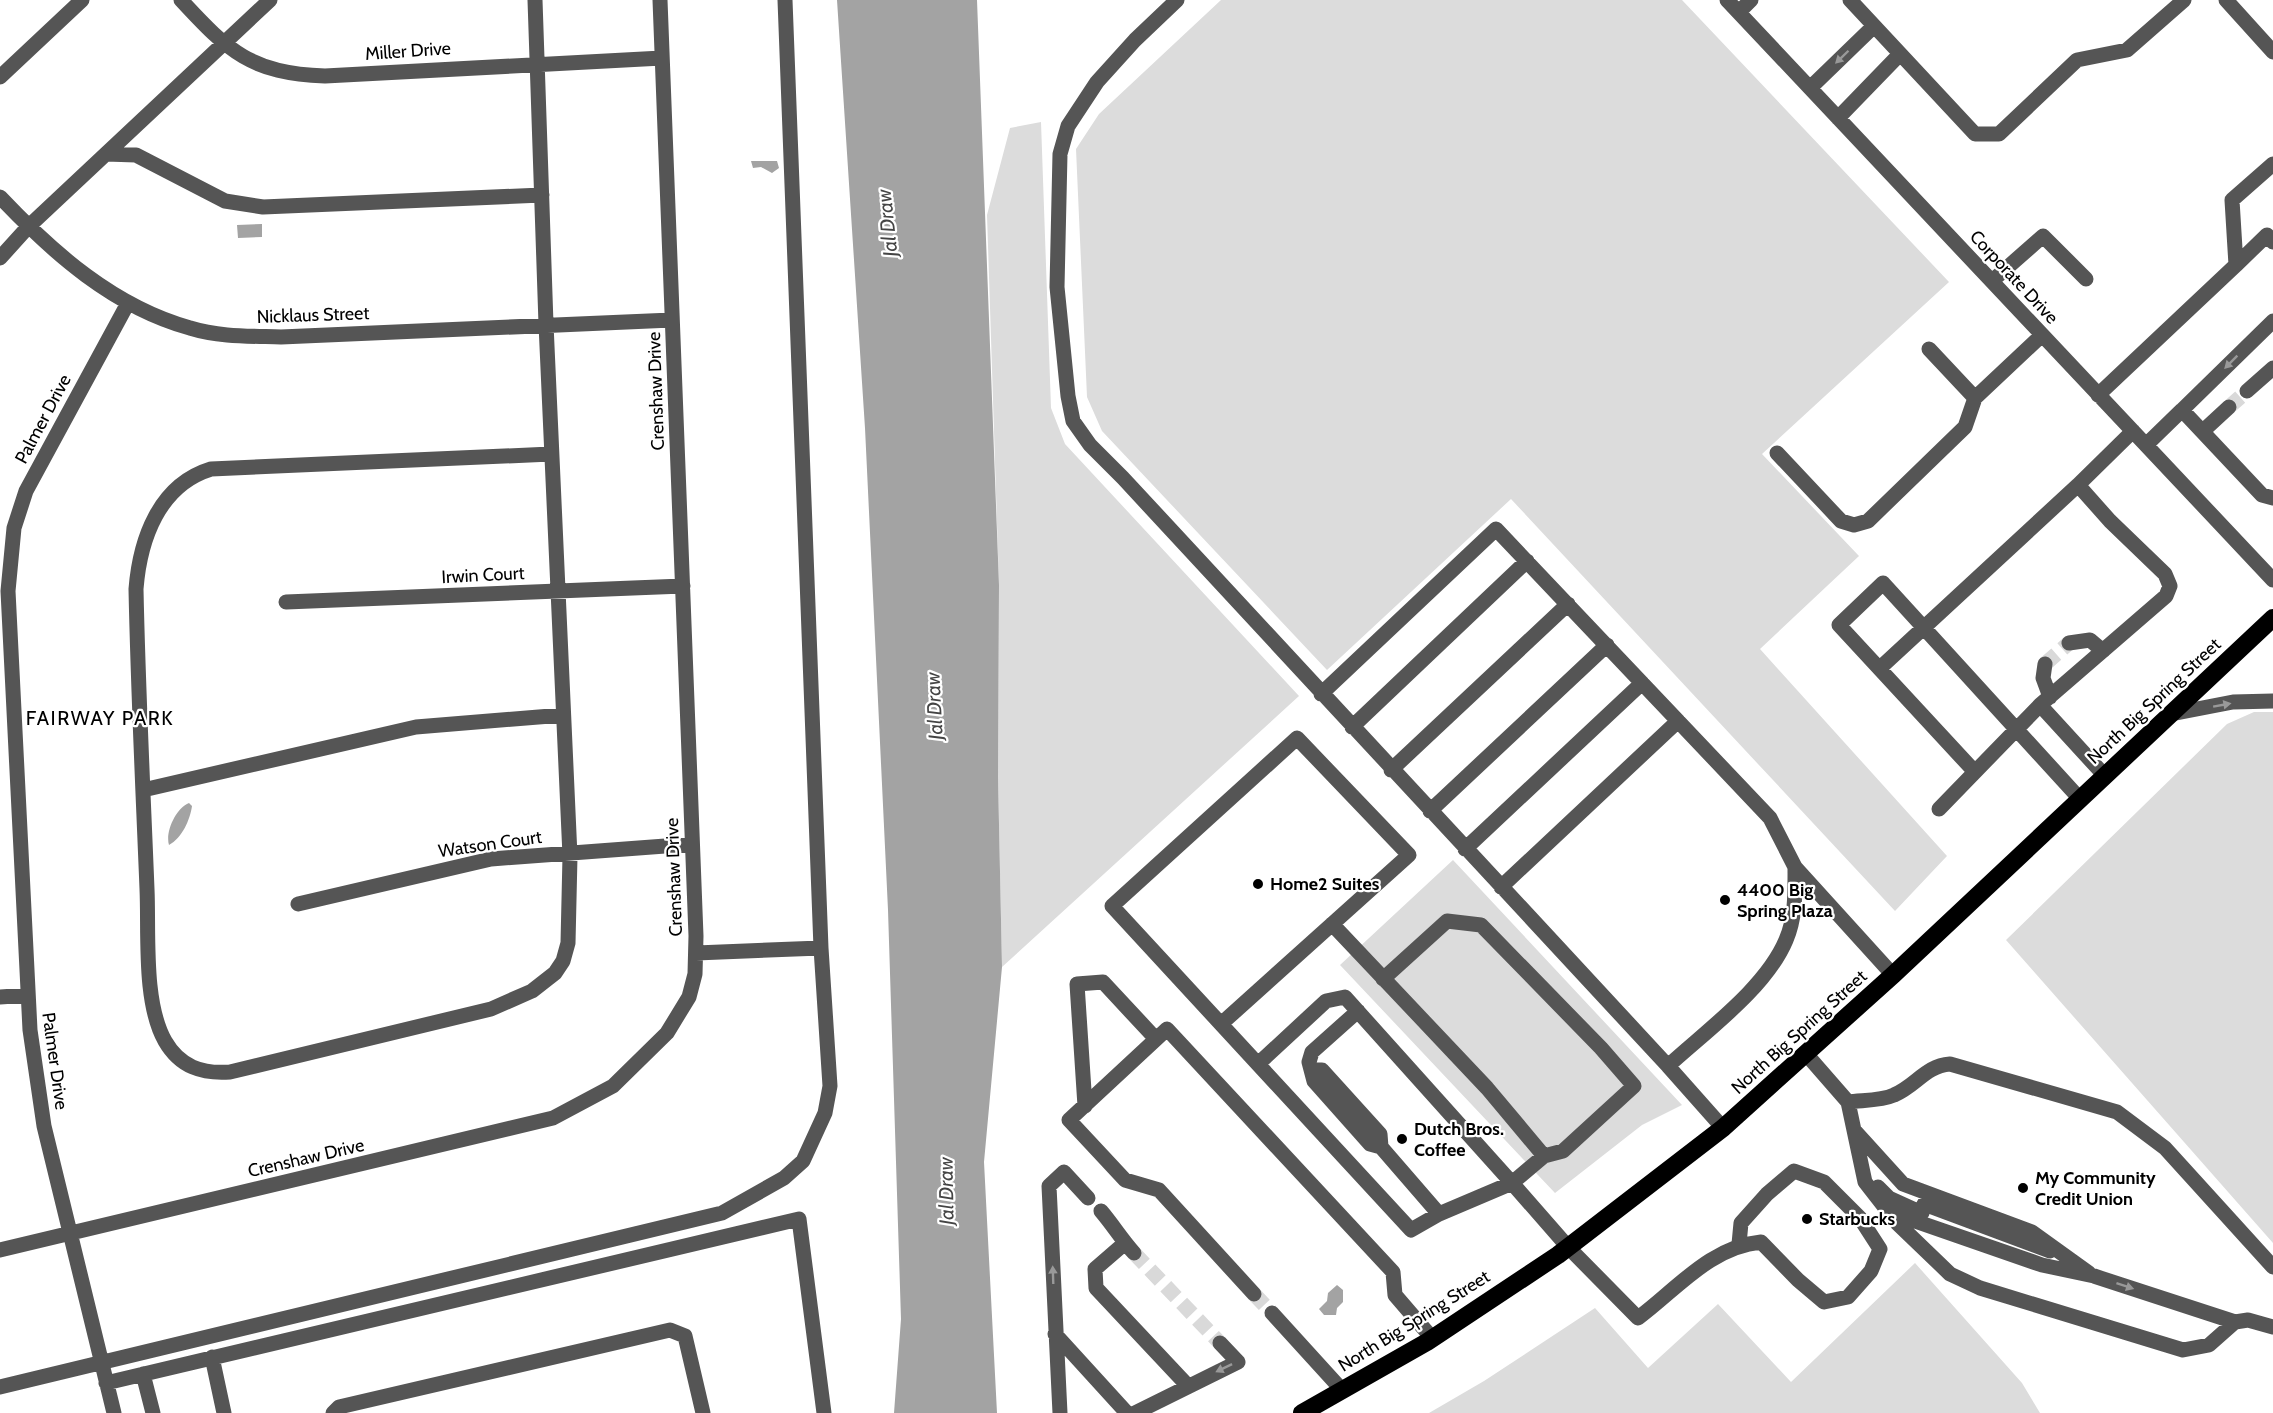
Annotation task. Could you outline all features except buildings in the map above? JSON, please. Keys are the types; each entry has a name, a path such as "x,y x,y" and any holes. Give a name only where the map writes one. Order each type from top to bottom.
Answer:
{"highway":[{"name":"North Big Spring Street","path":"1302,1413 1432,1338 1568,1247 1723,1128 1807,1055 2273,618"}],"street":[{"path":"0,77 82,0"},
{"name":"Miller Drive","path":"181,0 225,45 247,60 295,75 325,76 662,57"},
{"path":"0,258 28,226 225,45 270,0"},
{"path":"535,0 551,454 569,853 568,943 563,961 555,973 532,991 490,1009 230,1072 204,1072 189,1066 172,1051 156,1019 151,976 137,631 138,567 152,525 163,502 181,483 211,469 551,454"},
{"name":"Crenshaw Drive","path":"0,1250 553,1118 578,1107 613,1086 675,1022 689,997 695,974 696,952 660,0"},
{"path":"0,1387 722,1213 784,1178 803,1161 825,1113 830,1086 820,948 785,0"},
{"path":"1178,0 1135,40 1097,82 1068,126 1060,154 1057,287 1073,421 1090,445 1124,478 1723,1128"},
{"name":"Corporate Drive","path":"1727,0 2273,580"},
{"path":"1739,12 1751,0"},
{"path":"1850,0 1975,134 1999,134 2077,60 2127,50 2184,0"},
{"path":"2226,0 2273,52"},
{"path":"1810,88 1874,26"},
{"path":"1838,118 1900,54"},
{"path":"106,154 136,155 225,201 240,205 263,207 542,195"},
{"path":"2236,265 2232,200 2273,164"},
{"name":"Nicklaus Street","path":"0,197 57,254 128,303 190,328 230,336 280,337 672,320"},
{"path":"1992,281 2043,236 2086,279"},
{"path":"2098,395 2267,236 2273,242"},
{"name":"Palmer Drive","path":"114,1413 44,1126 28,995 8,591 11,545 18,511 26,491 128,303"},
{"path":"2146,445 2273,321"},
{"path":"1777,453 1841,521 1854,525 1868,521 1965,427 1976,398 2042,335"},
{"path":"1929,349 1976,398"},
{"path":"2247,391 2273,368"},
{"path":"2202,431 2229,407"},
{"path":"2182,410 2262,495 2273,498"},
{"path":"1880,668 2133,431"},
{"path":"1939,809 2045,701 2166,597 2170,586 2165,574 2110,521 2078,484"},
{"path":"1321,694 1496,529 1770,819 1795,867 1893,975"},
{"path":"1352,727 1527,561"},
{"path":"1975,772 1839,625 1883,583 2080,799"},
{"name":"Irwin Court","path":"286,602 683,586"},
{"path":"1391,770 1568,604"},
{"path":"2069,643 2090,640 2103,651"},
{"path":"1430,811 1607,645"},
{"path":"2045,664 2043,678 2045,701 2105,776"},
{"path":"1465,849 1642,682"},
{"path":"2171,714 2233,702 2273,701"},
{"path":"143,790 416,728 563,715"},
{"path":"1501,887 1678,721"},
{"path":"1221,1024 1409,855 1297,738 1112,906 1411,1230 1440,1214 1512,1183 1544,1156 1563,1151 1634,1086 1601,1048 1481,925 1447,921 1383,979"},
{"name":"Watson Court","path":"298,904 471,863 692,844"},
{"path":"1668,1066 1768,974 1787,939 1795,902 1795,867"},
{"path":"1332,924 1487,1088 1544,1156"},
{"path":"696,952 820,948"},
{"path":"1085,1106 1077,984 1103,982 1156,1039"},
{"path":"0,997 28,995"},
{"path":"1258,1064 1326,1001 1345,997 1568,1247 1638,1318 1694,1271 1739,1244 1761,1242 1798,1280 1824,1302 1848,1297 1871,1271 1880,1249 1860,1218 1824,1182 1794,1171 1767,1194 1741,1223 1739,1244"},
{"path":"1358,1011 1312,1052 1309,1062 1314,1081 1370,1144 1381,1147 1440,1214"},
{"path":"1254,1294 1159,1190 1125,1180 1069,1120 1167,1029 1393,1272 1395,1295 1432,1338"},
{"path":"1807,1055 1848,1102 1864,1182 1889,1212 1950,1274 1980,1288 2183,1350 2209,1345 2235,1322"},
{"path":"1848,1102 1892,1096 1911,1085 1933,1065 1950,1064 2117,1112 2165,1148 2273,1266"},
{"path":"1854,1130 1903,1184 2032,1232 2094,1276"},
{"path":"1857,1150 1896,1190 1906,1196 2054,1253 2094,1276"},
{"path":"1862,1170 1889,1198 1908,1208 2094,1276 2235,1322 2248,1320 2273,1327"},
{"path":"1060,1413 1049,1186 1064,1172 1088,1197"},
{"path":"1101,1211 1118,1230 1129,1248 1095,1269 1096,1288 1188,1386"},
{"path":"1889,1212 2042,1265 2094,1276"},
{"path":"106,1383 799,1219 824,1413"},
{"path":"1272,1313 1342,1390"},
{"path":"333,1413 339,1407 670,1330 685,1335 703,1413"},
{"path":"1055,1334 1127,1413"},
{"path":"1135,1413 1238,1362 1220,1343"},
{"path":"212,1358 224,1413"},
{"path":"143,1374 153,1413"}],"shaded area":[{"path":"1221,0 1682,0 1949,282 1762,454 1859,556 1760,649 1947,856 1895,911 1511,499 1327,670 1102,431 1087,397 1076,149 1099,114"},
{"path":"1041,122 1051,408 1065,444 1299,696 1002,967 998,777 999,585 987,215 1010,128"},
{"path":"2254,712 2273,712 2273,1243 2006,940 2227,724"},
{"path":"1453,860 1682,1105 1642,1125 1555,1193 1340,965"},
{"path":"1915,1263 2022,1383 2040,1413 1429,1413 1484,1381 1595,1308 1648,1368 1718,1304 1791,1382"}],"water":[{"name":"Jal Draw","path":"837,0 977,0 999,585 998,777 1002,967 984,1162 997,1413 894,1413 901,1319 888,910 865,428"},
{"path":"751,161 777,161 779,168 772,173 761,167 753,168"},
{"path":"262,224 262,237 238,238 237,225"},
{"path":"189,803 192,806 187,823 178,838 169,845 170,827 176,815"},
{"path":"1337,1285 1343,1290 1343,1302 1337,1308 1336,1315 1324,1315 1319,1309 1327,1301 1328,1293"}],"tunnel":[{"path":"2229,407 2247,391"},
{"path":"2045,664 2069,643"},
{"path":"1134,1253 1220,1343"},
{"path":"1254,1294 1272,1313"}],"place":[{"name":"Home2 Suites","path":"1258,884"},
{"name":"4400 Big Spring Plaza","path":"1725,900"},
{"name":"Dutch Bros. Coffee","path":"1402,1139"},
{"name":"My Community Credit Union","path":"2023,1188"},
{"name":"Starbucks","path":"1807,1219"}],"district":[{"name":"FAIRWAY PARK","path":"100,718"}]}
